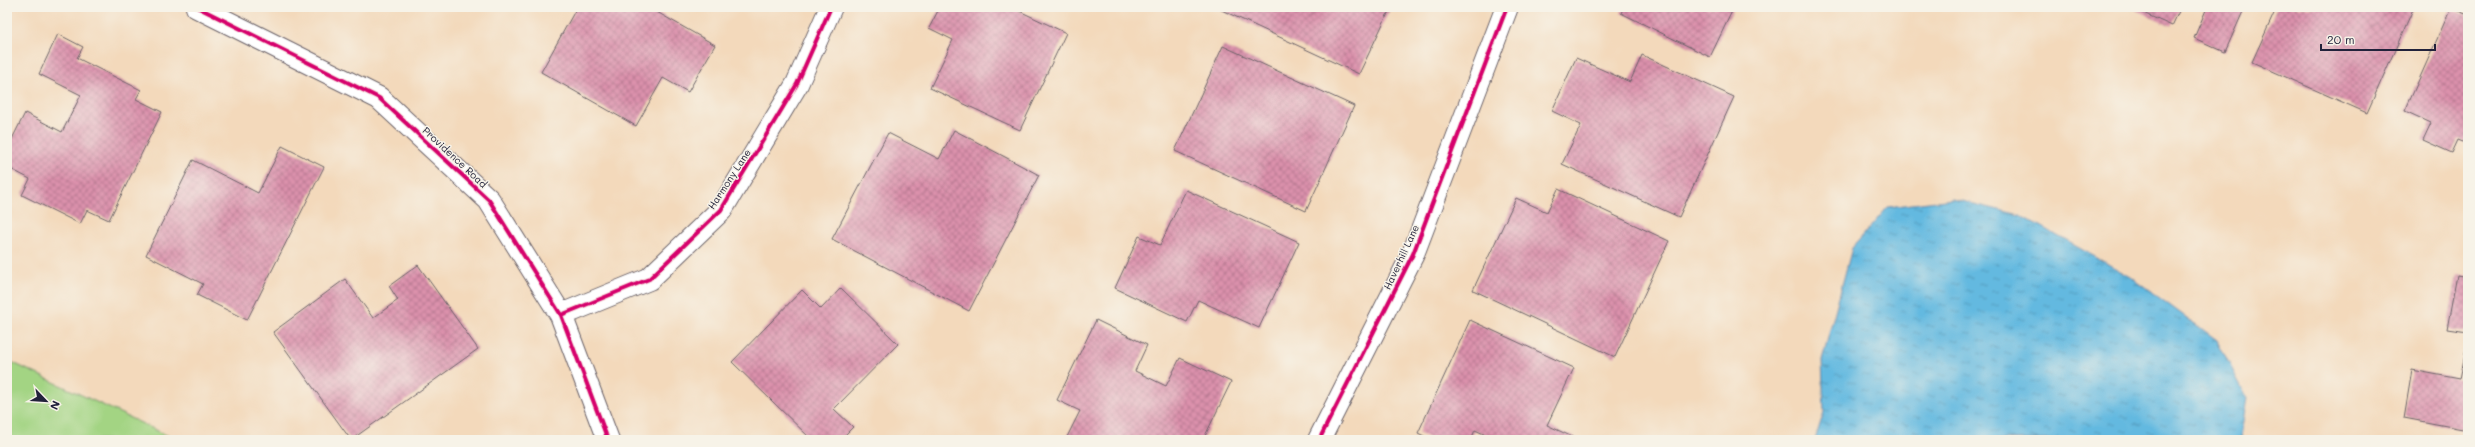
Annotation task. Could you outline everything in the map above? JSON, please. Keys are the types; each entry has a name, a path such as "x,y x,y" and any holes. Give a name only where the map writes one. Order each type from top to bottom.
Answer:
{"street":[{"name":"Providence Road","path":"197,7 379,98 489,200 562,315 608,440"},
{"name":"Harmony Lane","path":"562,315 649,279 721,210 797,84 831,7"},
{"name":"Haverhill Lane","path":"1318,440 1413,254 1507,7"}],"green space":[{"path":"7,360 175,439 176,440 7,440"}],"water":[{"path":"1953,199 2020,215 2131,277 2217,340 2247,398 2240,440 1815,440 1824,412 1822,360 1852,248 1888,207"}],"building":[{"path":"577,7 648,7 715,45 688,92 663,78 636,126 541,72"},
{"path":"940,7 1011,7 1066,33 1020,130 930,88 953,40 929,28"},
{"path":"1215,7 1391,7 1359,74"},
{"path":"1624,7 1734,7 1710,57 1621,13"},
{"path":"2130,7 2181,7 2172,26"},
{"path":"2200,7 2245,7 2225,52 2194,38 2206,10"},
{"path":"2277,7 2414,7 2367,113 2252,62"},
{"path":"2451,8 2468,15 2468,144 2458,140 2452,153 2423,140 2431,123 2405,111"},
{"path":"58,34 83,47 77,58 141,90 136,99 162,112 109,220 87,210 80,224 22,195 30,179 7,167 7,149 25,113 62,132 81,95 39,74"},
{"path":"1223,46 1354,106 1306,211 1175,151"},
{"path":"1642,55 1734,97 1679,217 1562,164 1581,125 1552,111 1576,58 1630,82"},
{"path":"954,130 1039,175 969,311 832,239 888,133 939,159"},
{"path":"282,146 324,167 247,320 197,295 203,284 146,255 193,160 258,193"},
{"path":"1558,189 1669,241 1615,357 1473,290 1516,198 1547,212"},
{"path":"1186,190 1299,242 1259,328 1198,300 1187,322 1115,288 1139,236 1160,245"},
{"path":"418,265 478,349 351,440 273,332 345,279 373,318 398,300 389,286"},
{"path":"2457,275 2468,277 2468,332 2447,329"},
{"path":"841,288 898,344 834,409 853,427 840,440 812,440 732,362 802,290 821,309"},
{"path":"1096,320 1147,345 1135,371 1166,386 1180,358 1231,382 1203,440 1074,440 1067,437 1080,411 1057,400"},
{"path":"1470,320 1574,368 1547,425 1579,440 1497,440 1475,430 1471,440 1432,440 1418,433"},
{"path":"2468,339 2468,430 2404,418 2412,370 2460,379"}],"cycle path":[{"path":"197,7 379,98 489,200 561,315 608,440"},
{"path":"561,315 649,279 721,210 797,84 831,7"},
{"path":"1319,440 1413,254 1507,7"}]}
